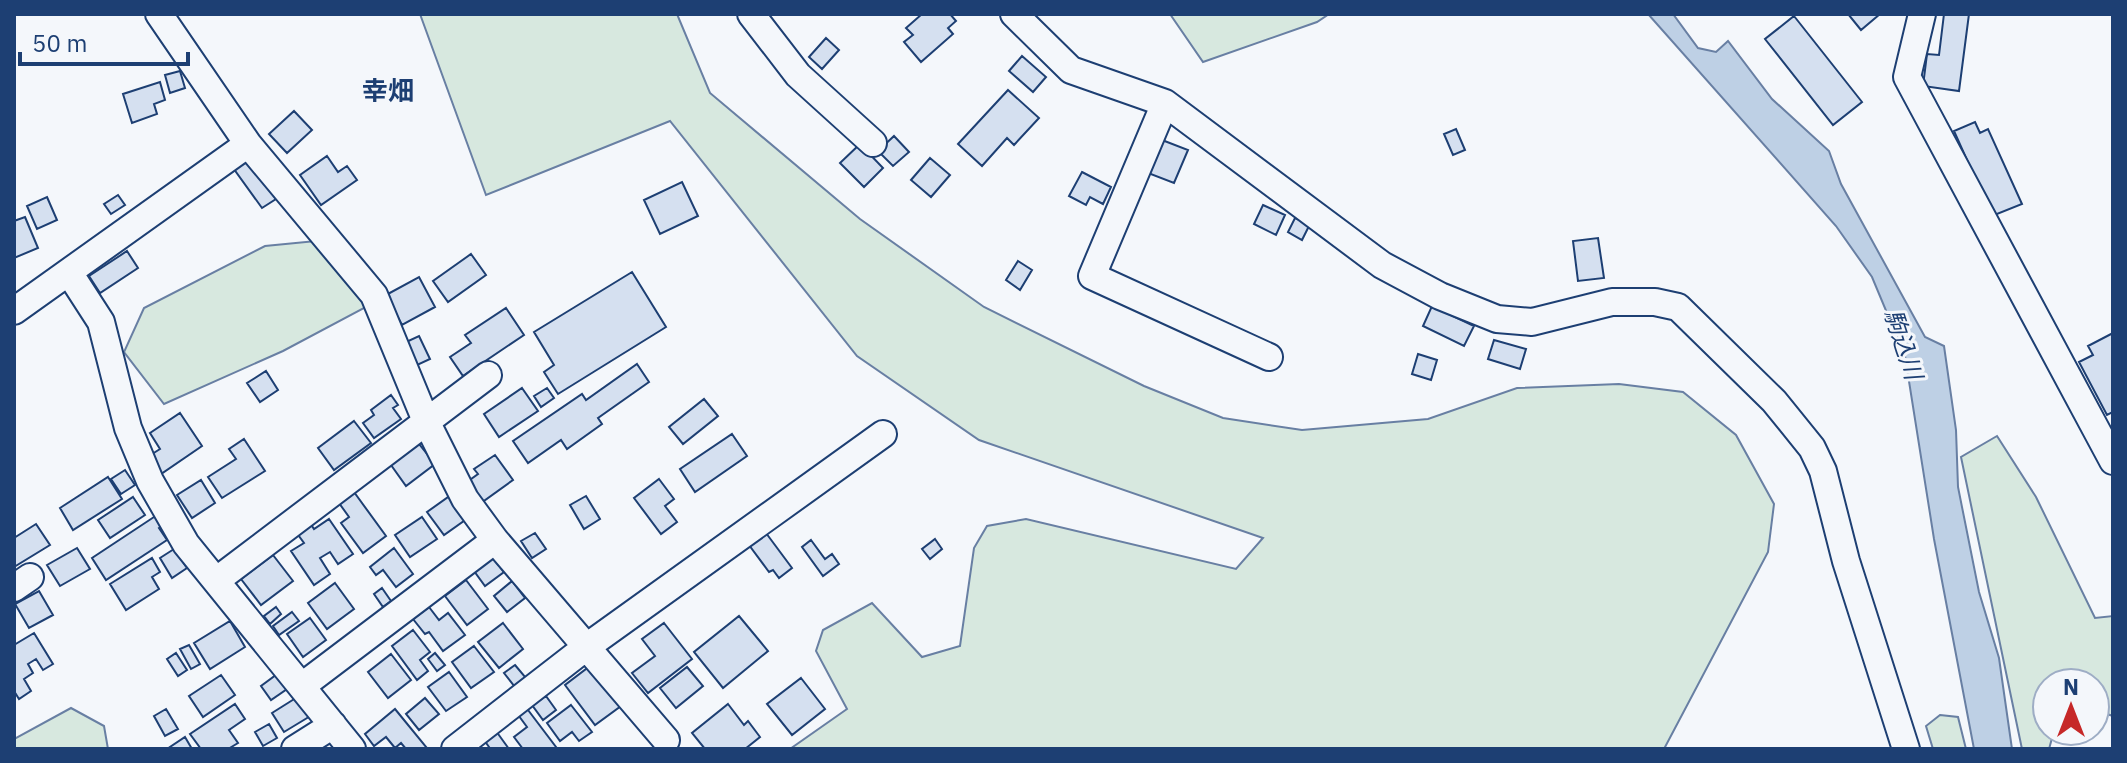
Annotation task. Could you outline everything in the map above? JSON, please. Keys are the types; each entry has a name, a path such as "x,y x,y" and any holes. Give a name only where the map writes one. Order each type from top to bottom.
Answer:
{"street":[{"path":"159,14 248,144 374,295 426,421 465,499 585,648 666,740"},
{"path":"751,14 798,75 873,143"},
{"path":"1014,14 1071,70 1165,103 1382,265 1440,296 1497,319 1532,322 1612,302 1655,302 1678,307 1774,401 1812,448 1823,471 1846,561 1906,749"},
{"path":"1922,14 1907,77 2113,461"},
{"path":"1165,103 1092,276 1269,357"},
{"path":"14,311 70,274 248,144"},
{"path":"70,274 101,322 128,428 150,481 186,544 217,580 262,642 352,749"},
{"path":"217,580 488,375"},
{"path":"455,749 585,648 883,434"},
{"path":"302,686 495,540"},
{"path":"295,749 333,725"}],"shaded area":[{"path":"420,14 677,14 710,93 860,219 984,307 1144,386 1223,418 1302,430 1428,419 1517,388 1619,384 1683,392 1736,435 1774,504 1768,552 1664,749 790,749 847,709 816,651 823,630 872,603 922,657 960,646 974,548 987,526 1026,519 1236,569 1263,538 979,440 857,356 670,121 486,195"},
{"path":"1170,14 1329,14 1317,22 1203,62"},
{"path":"316,241 366,307 283,351 164,404 124,352 144,308 265,246"},
{"path":"1997,436 2036,497 2095,618 2113,616 2113,716 2111,667 2031,667 2031,747 2049,749 2022,749 1961,457"},
{"path":"71,708 104,726 108,749 14,749 14,739"},
{"path":"1940,715 1958,717 1966,749 1933,749 1926,726"}],"water":[{"name":"駒込川","path":"1648,14 1673,14 1698,48 1716,52 1728,41 1772,99 1829,151 1841,184 1925,337 1944,346 1956,430 1958,487 1979,592 1999,658 2012,749 1974,749 1934,539 1905,356 1872,277 1836,226"}],"building":[{"path":"922,14 950,14 956,21 948,28 953,34 921,62 904,42 913,35 906,28"},
{"path":"1848,14 1880,14 1861,30"},
{"path":"1944,14 1969,14 1959,91 1923,86 1927,54 1939,55"},
{"path":"1794,16 1862,102 1833,125 1765,39"},
{"path":"826,38 839,50 822,69 809,57"},
{"path":"1022,56 1046,77 1033,92 1009,71"},
{"path":"180,71 185,88 170,93 165,75"},
{"path":"160,82 165,100 154,104 157,114 132,123 123,94"},
{"path":"1008,90 1039,118 1014,145 1007,138 982,166 958,144"},
{"path":"294,111 312,130 287,153 269,134"},
{"path":"1975,122 1980,133 1988,129 2022,204 1992,216 1954,131"},
{"path":"1456,129 1465,150 1453,155 1444,134"},
{"path":"894,136 909,152 893,166 878,151"},
{"path":"1162,140 1188,150 1174,183 1148,173"},
{"path":"860,144 883,168 864,187 840,163"},
{"path":"245,155 276,199 262,208 231,165"},
{"path":"327,156 338,172 347,166 357,180 321,205 300,175"},
{"path":"930,158 950,175 931,197 911,180"},
{"path":"1082,172 1111,187 1103,204 1090,197 1086,205 1069,196"},
{"path":"682,182 698,216 660,234 644,200"},
{"path":"118,195 125,205 111,214 104,204"},
{"path":"47,197 57,220 37,229 27,206"},
{"path":"1263,205 1285,215 1276,235 1254,224"},
{"path":"25,217 38,248 14,258 14,221"},
{"path":"1295,218 1310,224 1302,240 1288,232"},
{"path":"1598,238 1604,278 1578,281 1573,241"},
{"path":"127,251 138,268 100,293 89,276"},
{"path":"471,254 486,275 448,302 433,281"},
{"path":"1018,261 1032,270 1020,290 1006,280"},
{"path":"632,272 666,327 558,394 544,372 554,365 534,332"},
{"path":"419,277 435,307 402,325 386,295"},
{"path":"1432,306 1474,326 1464,346 1423,326"},
{"path":"506,308 524,335 463,376 450,357 471,343 465,335"},
{"path":"2113,333 2113,412 2107,415 2079,362 2093,355 2088,346"},
{"path":"419,336 430,359 415,366 404,343"},
{"path":"1494,340 1526,349 1520,369 1488,359"},
{"path":"1418,354 1437,360 1431,380 1412,374"},
{"path":"637,364 649,382 598,418 602,424 567,449 561,440 528,463 513,441 582,394 586,400"},
{"path":"266,371 278,390 260,402 247,383"},
{"path":"522,388 538,411 499,437 484,414"},
{"path":"547,388 554,398 541,407 534,396"},
{"path":"391,395 398,405 393,408 401,419 374,438 363,423 374,415 371,410"},
{"path":"704,399 718,416 683,444 669,427"},
{"path":"180,413 202,446 161,474 149,456 160,449 150,433"},
{"path":"354,421 371,443 334,470 318,448"},
{"path":"732,434 747,456 695,492 680,469"},
{"path":"244,439 265,471 222,498 208,477 236,459 229,449"},
{"path":"419,444 435,464 406,486 391,465"},
{"path":"495,455 513,480 481,503 467,482 478,474 474,469"},
{"path":"125,470 135,485 121,494 111,479"},
{"path":"108,477 122,499 73,530 60,508"},
{"path":"659,479 674,499 665,506 677,522 661,534 634,498"},
{"path":"201,480 215,503 192,518 177,495"},
{"path":"354,492 386,536 363,553 341,523 349,517 339,503"},
{"path":"451,495 468,518 444,535 427,512"},
{"path":"586,496 600,519 584,529 570,505"},
{"path":"133,497 145,515 110,538 98,520"},
{"path":"157,515 164,525 159,528 167,540 106,580 92,558"},
{"path":"422,517 437,539 410,557 395,535"},
{"path":"329,519 353,554 338,564 330,552 320,558 330,574 314,585 291,551 304,543 296,532 310,523 314,529"},
{"path":"36,524 50,545 14,567 14,538"},
{"path":"535,533 546,549 532,558 521,541"},
{"path":"766,533 792,568 779,578 773,570 769,572 749,545"},
{"path":"935,539 942,549 930,559 922,549"},
{"path":"811,540 825,559 832,554 839,564 823,576 802,547"},
{"path":"77,548 90,569 60,586 47,565"},
{"path":"394,548 413,574 396,587 383,570 376,575 370,567"},
{"path":"174,549 187,568 172,578 160,558"},
{"path":"273,555 293,581 261,605 241,579"},
{"path":"492,557 504,572 485,586 474,571"},
{"path":"152,558 160,572 152,577 159,589 126,610 110,584"},
{"path":"466,580 488,609 467,625 445,596"},
{"path":"512,581 525,598 507,612 494,596"},
{"path":"335,583 354,609 327,629 308,603"},
{"path":"382,588 391,601 383,607 374,594"},
{"path":"39,591 53,615 29,628 15,604"},
{"path":"276,607 281,614 270,624 264,616"},
{"path":"429,607 439,620 448,613 465,635 443,651 429,632 425,634 413,619"},
{"path":"292,612 299,621 279,635 273,626"},
{"path":"739,616 768,651 723,688 694,652"},
{"path":"310,618 326,640 303,657 287,634"},
{"path":"230,621 245,647 210,669 194,643"},
{"path":"503,623 523,649 499,668 478,642"},
{"path":"664,623 692,659 648,693 632,673 655,656 642,639"},
{"path":"413,630 430,652 420,660 428,671 417,680 392,646"},
{"path":"34,633 53,664 43,670 36,659 28,664 33,673 24,679 31,691 19,699 14,691 14,645"},
{"path":"189,645 200,664 191,669 180,649"},
{"path":"474,646 494,672 471,688 452,662"},
{"path":"176,653 187,670 178,676 167,659"},
{"path":"435,653 445,665 437,671 428,659"},
{"path":"391,654 411,680 388,698 368,672"},
{"path":"515,665 526,678 515,687 504,673"},
{"path":"590,666 621,706 595,725 565,685"},
{"path":"687,667 703,686 676,708 660,688"},
{"path":"280,672 290,687 271,700 261,686"},
{"path":"449,672 467,697 446,711 428,687"},
{"path":"221,675 235,695 203,717 189,696"},
{"path":"801,678 825,709 792,735 767,704"},
{"path":"299,696 312,715 284,732 272,713"},
{"path":"546,696 556,710 543,720 532,705"},
{"path":"425,698 439,714 419,730 406,714"},
{"path":"235,704 245,719 229,730 238,743 228,749 201,749 190,734"},
{"path":"728,704 744,725 748,721 760,737 745,749 705,749 692,733"},
{"path":"571,705 592,732 579,741 572,732 560,741 547,723"},
{"path":"525,706 556,747 523,749 514,737 527,727 516,712"},
{"path":"166,709 178,729 165,736 154,716"},
{"path":"395,709 427,749 406,749 401,743 395,748 386,737 374,746 365,734"},
{"path":"269,724 277,738 263,746 255,732"},
{"path":"496,731 509,749 486,749 489,747 484,740"},
{"path":"185,737 192,749 167,749"}],"district":[{"name":"幸畑","path":"388,90"}]}
